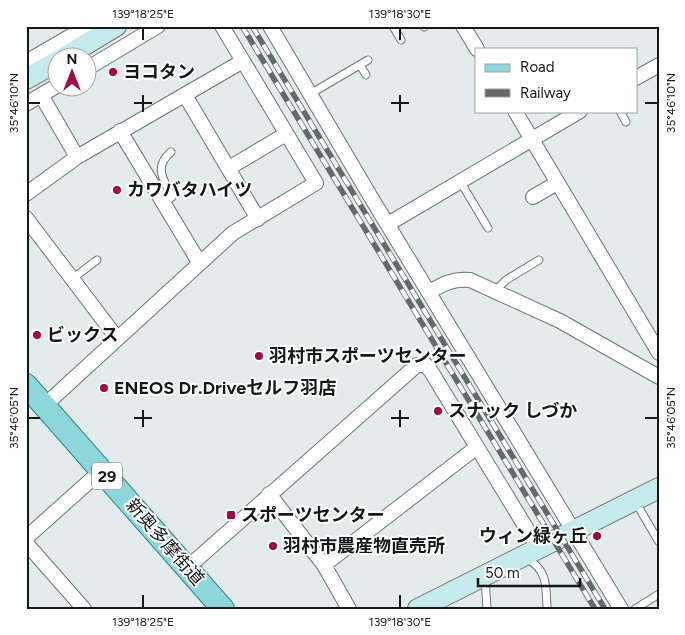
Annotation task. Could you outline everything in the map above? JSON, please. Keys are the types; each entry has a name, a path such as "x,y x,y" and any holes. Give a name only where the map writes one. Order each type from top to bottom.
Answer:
{"main road":[{"name":"新奥多摩街道","path":"26,385 224,609"}],"street":[{"path":"26,62 88,26"},
{"path":"80,48 116,26"},
{"path":"98,62 158,26"},
{"path":"44,406 199,262 233,233 316,183 222,26"},
{"path":"270,26 621,609"},
{"path":"463,26 476,48"},
{"path":"26,194 77,157 243,61"},
{"path":"638,77 659,65"},
{"path":"26,79 48,66"},
{"path":"26,104 48,91"},
{"path":"41,95 77,157"},
{"path":"185,95 258,218"},
{"path":"516,112 659,353"},
{"path":"388,224 578,112"},
{"path":"120,131 199,262"},
{"path":"228,168 286,134"},
{"path":"533,197 557,183"},
{"path":"26,218 117,338"},
{"path":"429,292 450,281 470,280 560,321 659,377"},
{"path":"187,568 417,365 426,365 477,447 531,552"},
{"path":"324,565 477,447"},
{"path":"26,538 102,470"},
{"path":"419,608 659,488"},
{"path":"269,494 324,565 349,609"},
{"path":"26,543 84,609"}],"lane":[{"path":"396,26 394,28 401,40"},
{"path":"310,94 368,60"},
{"path":"360,65 366,75"},
{"path":"621,112 626,122"},
{"path":"163,203 172,197 161,170 161,163 171,152"},
{"path":"460,181 488,228"},
{"path":"72,279 97,260"},
{"path":"495,291 506,280 539,260"},
{"path":"634,500 659,542"},
{"path":"531,552 546,581 547,609"},
{"path":"485,576 487,609"},
{"path":"635,609 659,594"}],"railway":[{"path":"242,26 595,609"},
{"path":"252,26 605,609"}],"place":[{"name":"ヨコタン","path":"113,72"},
{"name":"カワバタハイツ","path":"117,190"},
{"name":"ビックス","path":"37,335"},
{"name":"羽村市スポーツセンター","path":"259,356"},
{"name":"ENEOS Dr.Driveセルフ羽店","path":"104,388"},
{"name":"スナック しづか","path":"438,411"},
{"name":"スポーツセンター","path":"231,515"},
{"name":"ウィン緑ヶ丘","path":"597,536"},
{"name":"羽村市農産物直売所","path":"273,546"}]}
